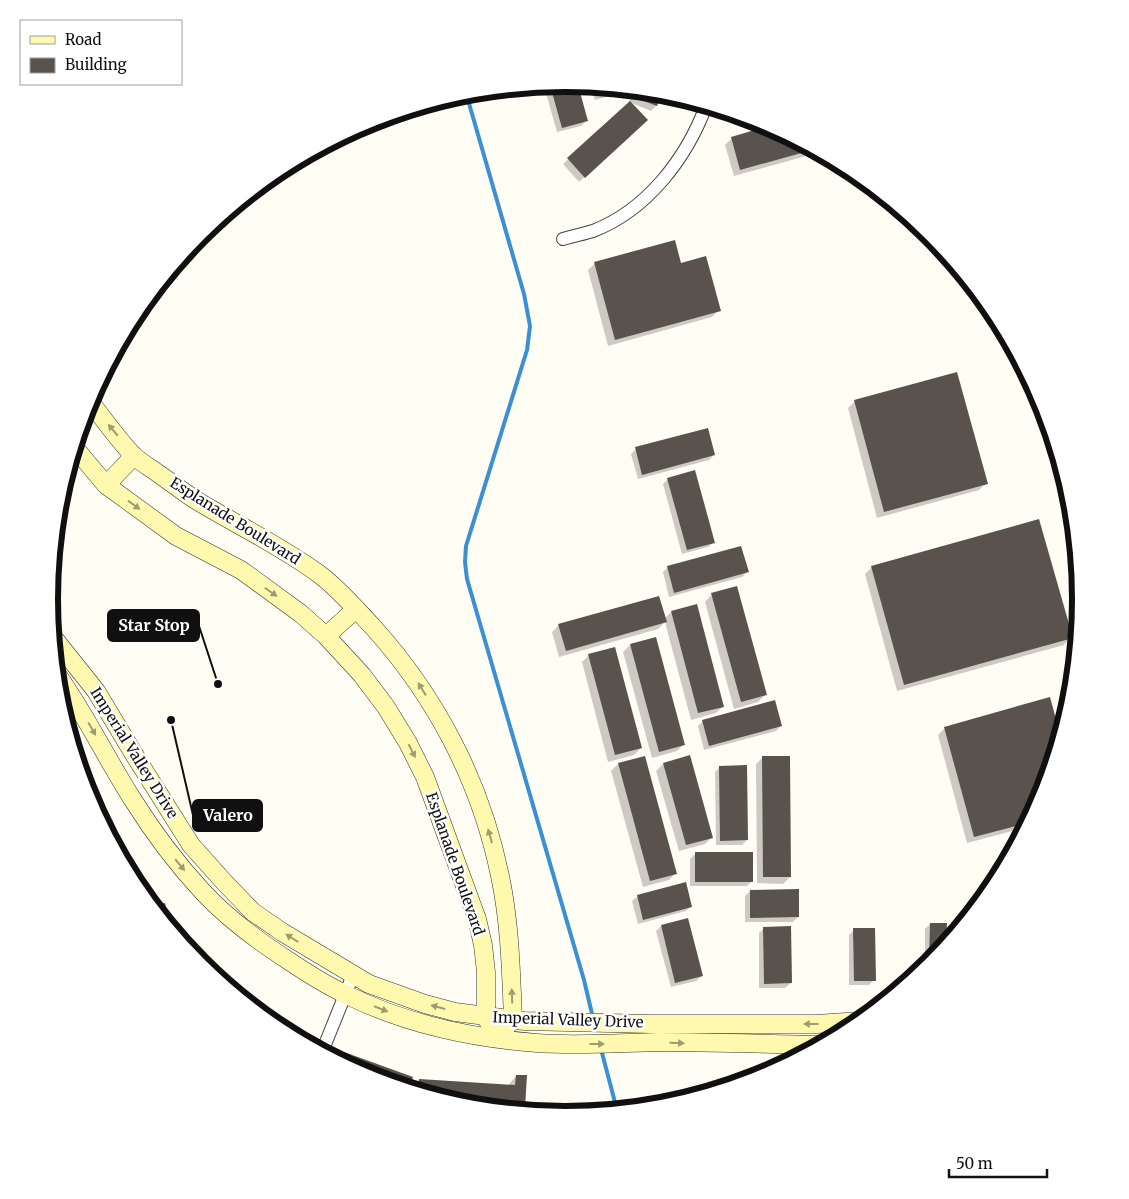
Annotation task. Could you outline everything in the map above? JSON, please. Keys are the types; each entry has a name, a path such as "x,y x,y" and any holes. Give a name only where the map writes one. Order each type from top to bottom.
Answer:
{"main road":[{"name":"Esplanade Boulevard","path":"95,408 134,456 197,501 275,546 320,575 356,609 416,679 442,720 458,751 490,835 500,877 510,950 513,1019"},
{"name":"Esplanade Boulevard","path":"79,453 106,485 176,536 241,570 300,613 326,636 362,675 386,707 425,778 444,827 481,936 486,972 486,1017 496,1039"},
{"path":"106,485 134,456"},
{"path":"326,636 356,609"},
{"name":"Imperial Valley Drive","path":"60,648 96,691 191,845 225,883 253,912 369,984 425,1004 455,1012 486,1017 568,1023 817,1024 844,1022"},
{"name":"Imperial Valley Drive","path":"65,686 133,800 168,851 203,892 248,933 345,995 405,1018 464,1034 496,1039 565,1044 656,1042 807,1045"},
{"path":"104,749 124,739"},
{"path":"248,933 260,916"},
{"path":"496,1039 513,1019"}],"street":[{"path":"563,239 593,230 626,213 666,179 700,123 704,112"},
{"path":"324,1046 354,975"}],"building":[{"path":"552,93 580,93 588,121 562,128"},
{"path":"634,98 659,101 657,106"},
{"path":"630,101 648,120 585,178 567,158"},
{"path":"756,130 803,152 740,170 731,137"},
{"path":"675,240 681,263 706,256 721,311 615,340 594,262"},
{"path":"957,372 988,484 884,512 854,400"},
{"path":"708,428 715,455 642,475 635,447"},
{"path":"695,470 715,543 687,550 667,478"},
{"path":"1039,519 1070,628 1069,639 904,685 871,566"},
{"path":"741,546 749,572 674,593 667,566"},
{"path":"737,586 767,695 741,702 711,593"},
{"path":"659,596 667,622 566,651 558,624"},
{"path":"697,604 724,707 698,713 671,611"},
{"path":"656,637 685,745 659,752 630,644"},
{"path":"615,647 642,748 615,755 588,654"},
{"path":"1050,697 1056,721 1054,731 1033,794 1018,825 974,837 944,727"},
{"path":"775,700 782,726 709,746 702,720"},
{"path":"690,755 713,838 686,845 663,763"},
{"path":"645,756 677,874 650,881 618,763"},
{"path":"762,756 790,756 791,877 763,877"},
{"path":"747,765 748,840 720,841 719,766"},
{"path":"695,852 753,852 753,882 695,882"},
{"path":"686,882 692,907 643,920 637,895"},
{"path":"799,889 799,917 750,918 750,890"},
{"path":"165,903 168,915 162,908 159,904"},
{"path":"688,918 703,976 675,983 661,925"},
{"path":"930,923 947,923 946,933 929,951"},
{"path":"791,926 792,983 764,984 763,927"},
{"path":"853,928 875,928 876,981 854,981"},
{"path":"344,1052 413,1077 411,1083 370,1068 343,1055"},
{"path":"516,1075 527,1075 525,1104 466,1097 419,1085 419,1079 515,1085"}],"waterway":[{"path":"468,102 524,294 530,326 527,350 466,546 467,579 584,980 593,1018"},
{"path":"601,1049 615,1103"}],"place":[{"name":"Star Stop","path":"218,684"},
{"name":"Valero","path":"171,720"}]}
